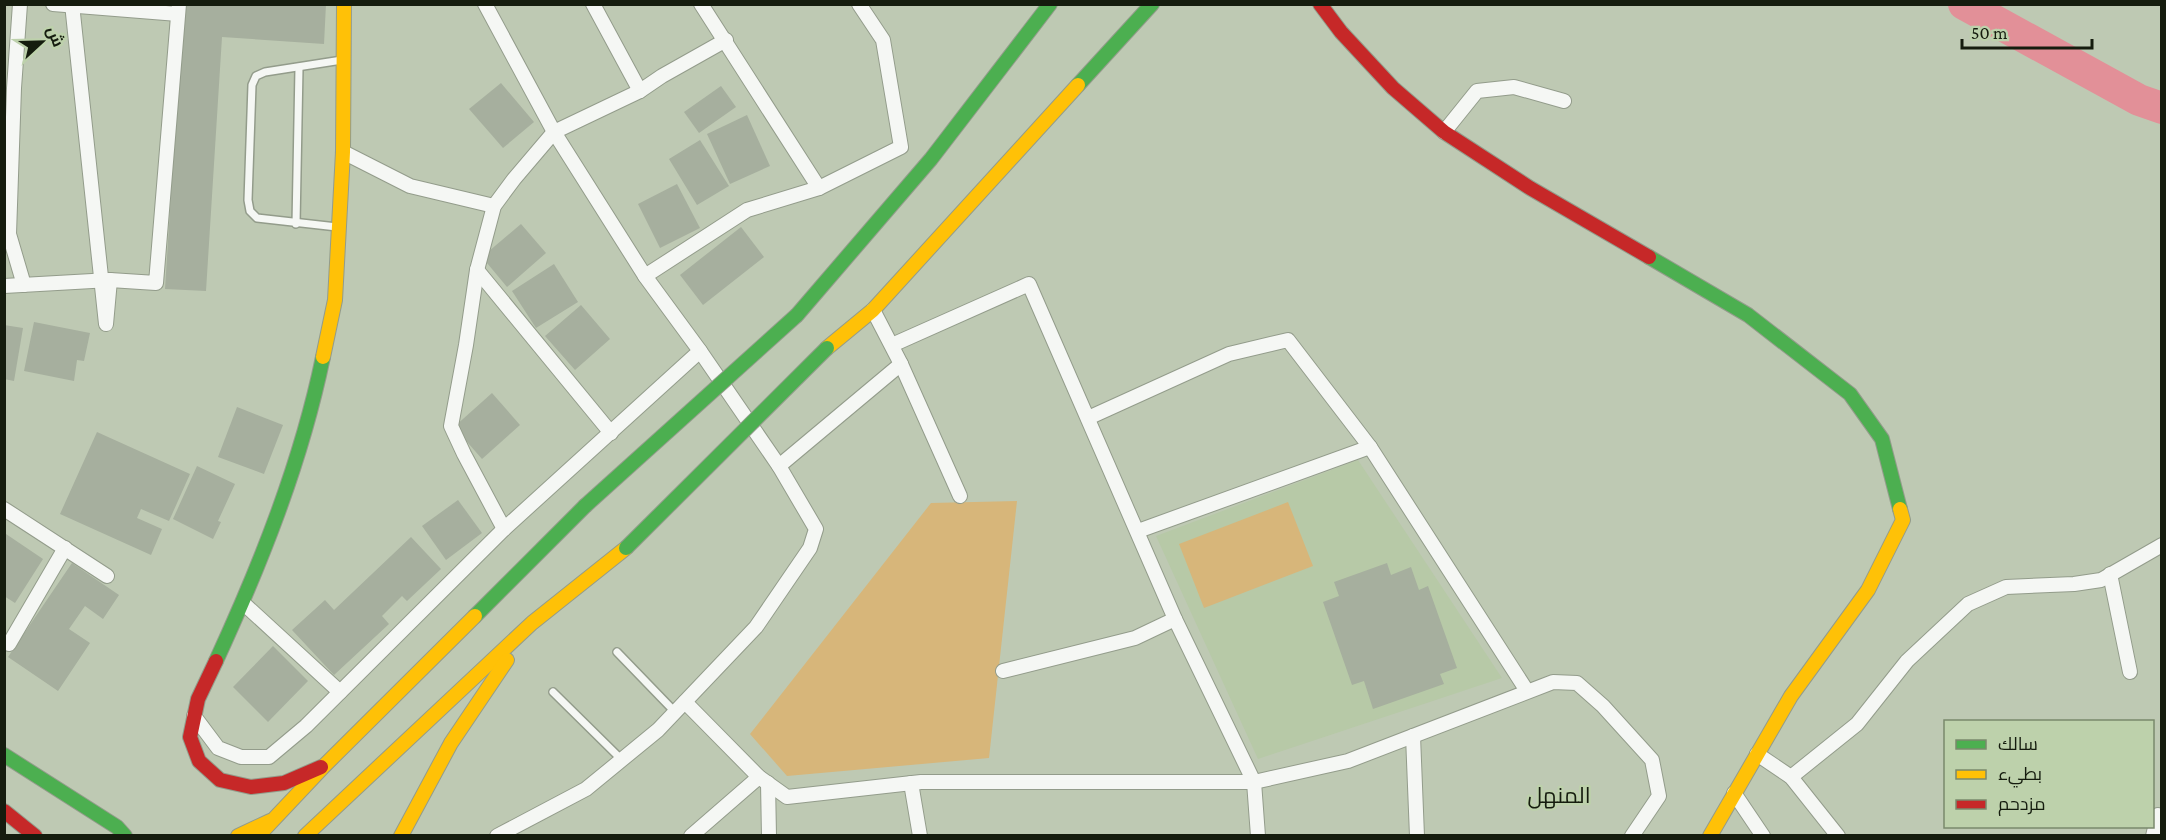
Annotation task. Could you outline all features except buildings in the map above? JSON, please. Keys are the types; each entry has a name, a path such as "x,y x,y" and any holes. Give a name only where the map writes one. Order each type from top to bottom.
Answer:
{"main road":[{"path":"324,766 284,783 250,787 220,780 199,761 190,737 198,699 243,603 288,488 314,400 335,300 343,152 344,4"},
{"path":"258,836 324,766 585,506 797,315 932,159 1050,4"},
{"path":"306,836 532,623 626,548 827,348 873,310 1152,4"},
{"path":"1320,4 1341,32 1393,88 1444,132 1530,188 1748,315 1850,394 1882,439 1903,520 1868,590 1791,696 1710,836"},
{"path":"401,836 450,742 532,623"},
{"path":"4,755 121,831 140,836"},
{"path":"4,811 35,836"},
{"path":"238,836 272,821"}],"street":[{"path":"20,4 8,157 9,234 24,285"},
{"path":"4,286 110,280 156,283 179,9 53,4"},
{"path":"72,4 106,324 110,280"},
{"path":"485,4 554,132 645,276 779,466 816,529 810,549 756,627 658,730 586,789 497,836"},
{"path":"593,4 639,91"},
{"path":"701,4 819,188"},
{"path":"645,276 747,210 819,188 902,147 882,40 859,4"},
{"path":"504,529 451,426 477,270 494,206 554,132 639,91 726,40"},
{"path":"1444,132 1477,91 1514,87 1564,101"},
{"path":"343,152 410,186 494,206"},
{"path":"477,270 611,433"},
{"path":"892,345 1029,284 1175,619 1254,782 1258,836"},
{"path":"873,310 901,364 960,496"},
{"path":"1088,418 1229,354 1288,340 1370,447 1527,692"},
{"path":"194,716 219,748 241,757 269,757 306,726 504,529 700,351"},
{"path":"779,466 901,364"},
{"path":"1138,531 1370,447"},
{"path":"4,510 107,576"},
{"path":"1791,777 1857,724 1907,660 1968,604 2006,587 2074,584 2101,580 2162,544"},
{"path":"9,644 65,548"},
{"path":"2110,574 2130,672"},
{"path":"243,603 340,692"},
{"path":"1003,670 1136,638 1175,619"},
{"path":"685,702 763,780 787,797 911,783 1254,782 1348,760 1553,682 1577,683 1603,706 1652,760 1659,796 1632,836"},
{"path":"1413,736 1417,836"},
{"path":"1757,754 1791,777 1838,836"},
{"path":"691,836 763,780"},
{"path":"763,780 769,836"},
{"path":"911,783 920,836"},
{"path":"1734,793 1763,836"},
{"path":"2153,836 2158,815"}],"lane":[{"path":"340,227 256,218 250,211 248,200 252,85 256,76 266,72 345,59"},
{"path":"296,224 299,68"},
{"path":"617,652 675,712"},
{"path":"553,693 622,760"}],"shaded area":[{"path":"1358,460 1502,678 1258,759 1156,536"},
{"path":"1017,501 989,758 787,776 750,734 931,503"},
{"path":"1288,502 1313,566 1204,608 1179,544"}],"waterway":[{"path":"1964,4 2139,100 2162,108"}],"traffic: fast":[{"path":"797,315 931,159 1050,4"},
{"path":"1078,85 1152,4"},
{"path":"1649,257 1748,315 1850,394 1882,439 1900,509"},
{"path":"585,506 797,315"},
{"path":"626,548 827,348"},
{"path":"216,661 249,587 278,512 303,435 323,357"},
{"path":"475,616 585,506"},
{"path":"4,755 117,827 125,836"}],"traffic: slow":[{"path":"323,357 335,300 343,152 344,4"},
{"path":"827,348 873,310 1078,85"},
{"path":"1710,836 1791,696 1868,590 1903,520 1900,509"},
{"path":"305,836 532,623 626,548"},
{"path":"258,836 324,766 475,616"},
{"path":"401,836 451,743 507,660"},
{"path":"238,836 270,821"}],"traffic: jam":[{"path":"1320,4 1341,32 1393,88 1444,132 1530,188 1649,257"},
{"path":"216,661 198,699 190,737 199,761 220,780 251,787 284,783 321,767"},
{"path":"4,811 35,836"}],"district":[{"name":"المنهل","path":"1559,795"}]}
